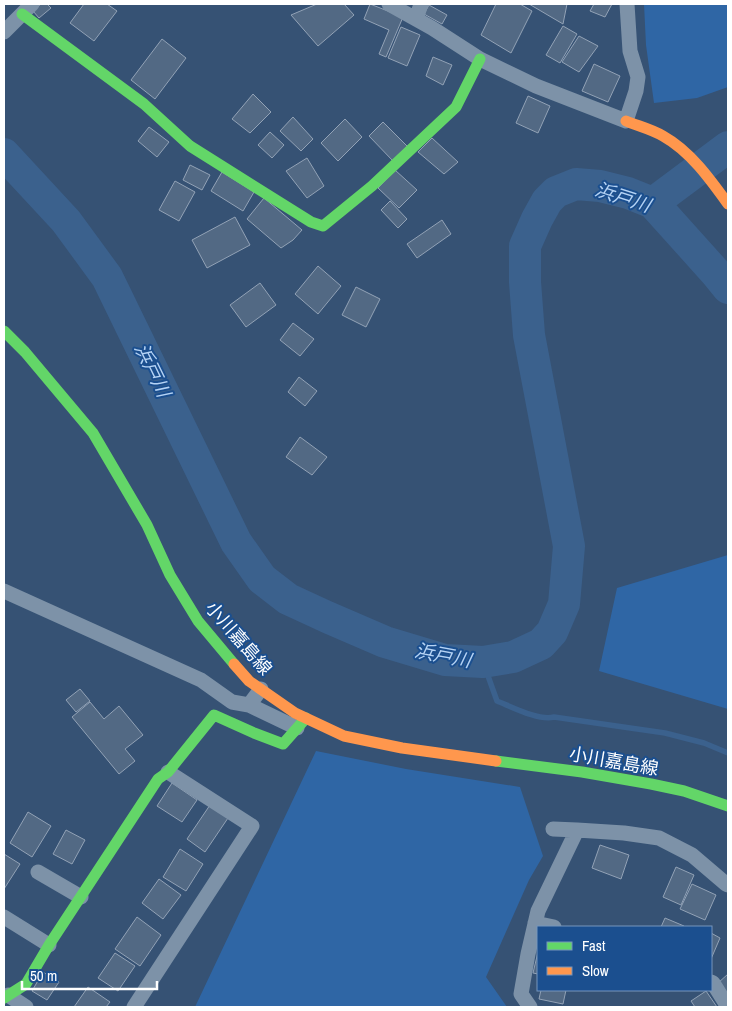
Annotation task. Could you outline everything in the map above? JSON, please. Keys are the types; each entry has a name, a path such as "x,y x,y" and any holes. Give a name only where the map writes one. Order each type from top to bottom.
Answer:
{"street":[{"path":"389,4 480,59 536,86 664,136 689,157 728,204"},
{"path":"416,19 421,4"},
{"path":"626,121 636,91 638,77 630,51 627,4"},
{"path":"4,32 27,9 144,104 190,146 311,222 323,226 372,186 456,106 480,59"},
{"name":"小川嘉島線","path":"4,332 25,352 92,433 147,525 170,575 198,621 249,681 295,713 301,723 344,736 402,748 582,772 651,784 684,791 728,806"},
{"path":"4,591 201,680 232,702 249,705 301,723 283,744 214,715 168,772 158,779 49,945 26,984 6,997"},
{"path":"249,705 261,689"},
{"path":"134,1007 252,826 168,772"},
{"path":"553,829 624,833 659,838 692,855 728,885"},
{"path":"530,1007 521,994 535,922 538,911 577,830"},
{"path":"38,872 80,897"},
{"path":"4,917 49,945"},
{"path":"535,922 550,926"},
{"path":"712,982 728,1007"},
{"path":"6,997 26,1007"}],"shaded area":[{"path":"644,4 728,4 728,87 697,98 654,103 646,45"},
{"path":"728,555 728,709 599,671 617,588"},
{"path":"316,751 406,769 520,787 543,856 529,880 486,977 507,1007 195,1007"}],"building":[{"path":"41,4 47,4 51,8 39,18 33,11"},
{"path":"84,4 107,4 117,11 94,41 70,23"},
{"path":"317,4 344,4 354,15 318,46 291,15"},
{"path":"370,4 403,17 386,57 379,54 389,30 364,19"},
{"path":"496,4 520,4 532,11 511,53 481,35"},
{"path":"529,4 567,4 563,24"},
{"path":"594,4 612,4 605,17 590,11"},
{"path":"429,5 447,15 442,24 424,14"},
{"path":"563,26 577,34 560,63 546,55"},
{"path":"401,27 420,35 407,66 388,58"},
{"path":"579,36 598,46 579,72 562,62"},
{"path":"162,39 186,58 155,99 131,80"},
{"path":"433,57 452,65 443,85 426,76"},
{"path":"594,64 620,76 608,102 582,91"},
{"path":"253,94 271,112 250,133 232,119"},
{"path":"528,96 550,106 538,133 516,123"},
{"path":"293,117 313,139 301,151 280,131"},
{"path":"345,119 362,137 338,161 321,143"},
{"path":"383,122 408,147 393,161 369,136"},
{"path":"149,127 169,142 157,157 138,141"},
{"path":"270,132 284,145 272,158 258,145"},
{"path":"432,138 458,162 444,174 418,152"},
{"path":"307,158 324,186 307,198 286,171"},
{"path":"190,165 210,175 202,190 183,180"},
{"path":"395,170 417,190 399,208 378,188"},
{"path":"222,172 254,192 243,211 211,191"},
{"path":"175,181 195,192 179,221 159,210"},
{"path":"264,198 302,230 293,240 281,248 247,219"},
{"path":"390,201 407,219 398,228 381,210"},
{"path":"235,217 250,245 207,268 192,240"},
{"path":"442,220 451,234 417,258 407,244"},
{"path":"318,266 341,286 318,314 295,294"},
{"path":"260,283 276,305 246,327 230,305"},
{"path":"356,287 380,299 366,327 342,315"},
{"path":"293,323 314,339 300,356 280,340"},
{"path":"299,377 317,391 305,406 288,392"},
{"path":"300,437 327,457 312,475 286,457"},
{"path":"80,689 90,701 76,712 66,700"},
{"path":"90,702 104,719 119,706 143,735 125,749 135,761 119,774 72,717"},
{"path":"172,783 197,800 182,822 157,806"},
{"path":"210,805 228,818 205,852 187,839"},
{"path":"28,812 51,826 32,857 10,843"},
{"path":"66,830 85,840 72,864 53,854"},
{"path":"600,845 629,855 621,879 592,868"},
{"path":"180,849 203,864 186,891 163,877"},
{"path":"4,854 20,864 4,889"},
{"path":"676,867 694,875 681,905 663,897"},
{"path":"159,879 181,895 163,919 142,903"},
{"path":"692,884 716,895 705,920 680,909"},
{"path":"137,917 161,935 140,966 115,949"},
{"path":"665,918 684,926 661,926"},
{"path":"712,934 720,938 712,957"},
{"path":"115,953 135,966 118,991 98,978"},
{"path":"537,956 537,974 533,973"},
{"path":"43,972 59,982 47,1000 32,991"},
{"path":"728,974 728,996 718,983"},
{"path":"88,987 110,1002 106,1007 74,1007"},
{"path":"541,991 566,991 563,1004 539,999"},
{"path":"706,991 717,1007 695,1007 691,1001"}],"waterway":[{"path":"653,203 728,147"},
{"name":"浜戸川","path":"4,154 66,221 107,277 236,542 262,579 288,599 327,617 385,642 445,660 483,662 513,657 541,644 552,632 564,604 569,546 529,335 525,282 525,246 547,201 556,192 576,184 600,186 628,193 653,203 728,288"},
{"path":"483,662 497,701 526,713 541,717 554,717 665,733 704,743 728,753"}],"traffic: fast":[{"path":"22,14 144,104 190,146 311,222 323,226 372,186 456,107 480,59"},
{"path":"4,331 25,352 93,433 147,525 170,575 198,621 234,664"},
{"path":"4,998 26,984 49,945 158,779 168,772 214,715 283,744 306,718"},
{"path":"496,761 582,772 651,784 684,791 728,806"}],"traffic: slow":[{"path":"626,121 649,129 682,149 707,175 728,204"},
{"path":"234,664 249,681 295,713 344,736 402,748 496,761"}]}
